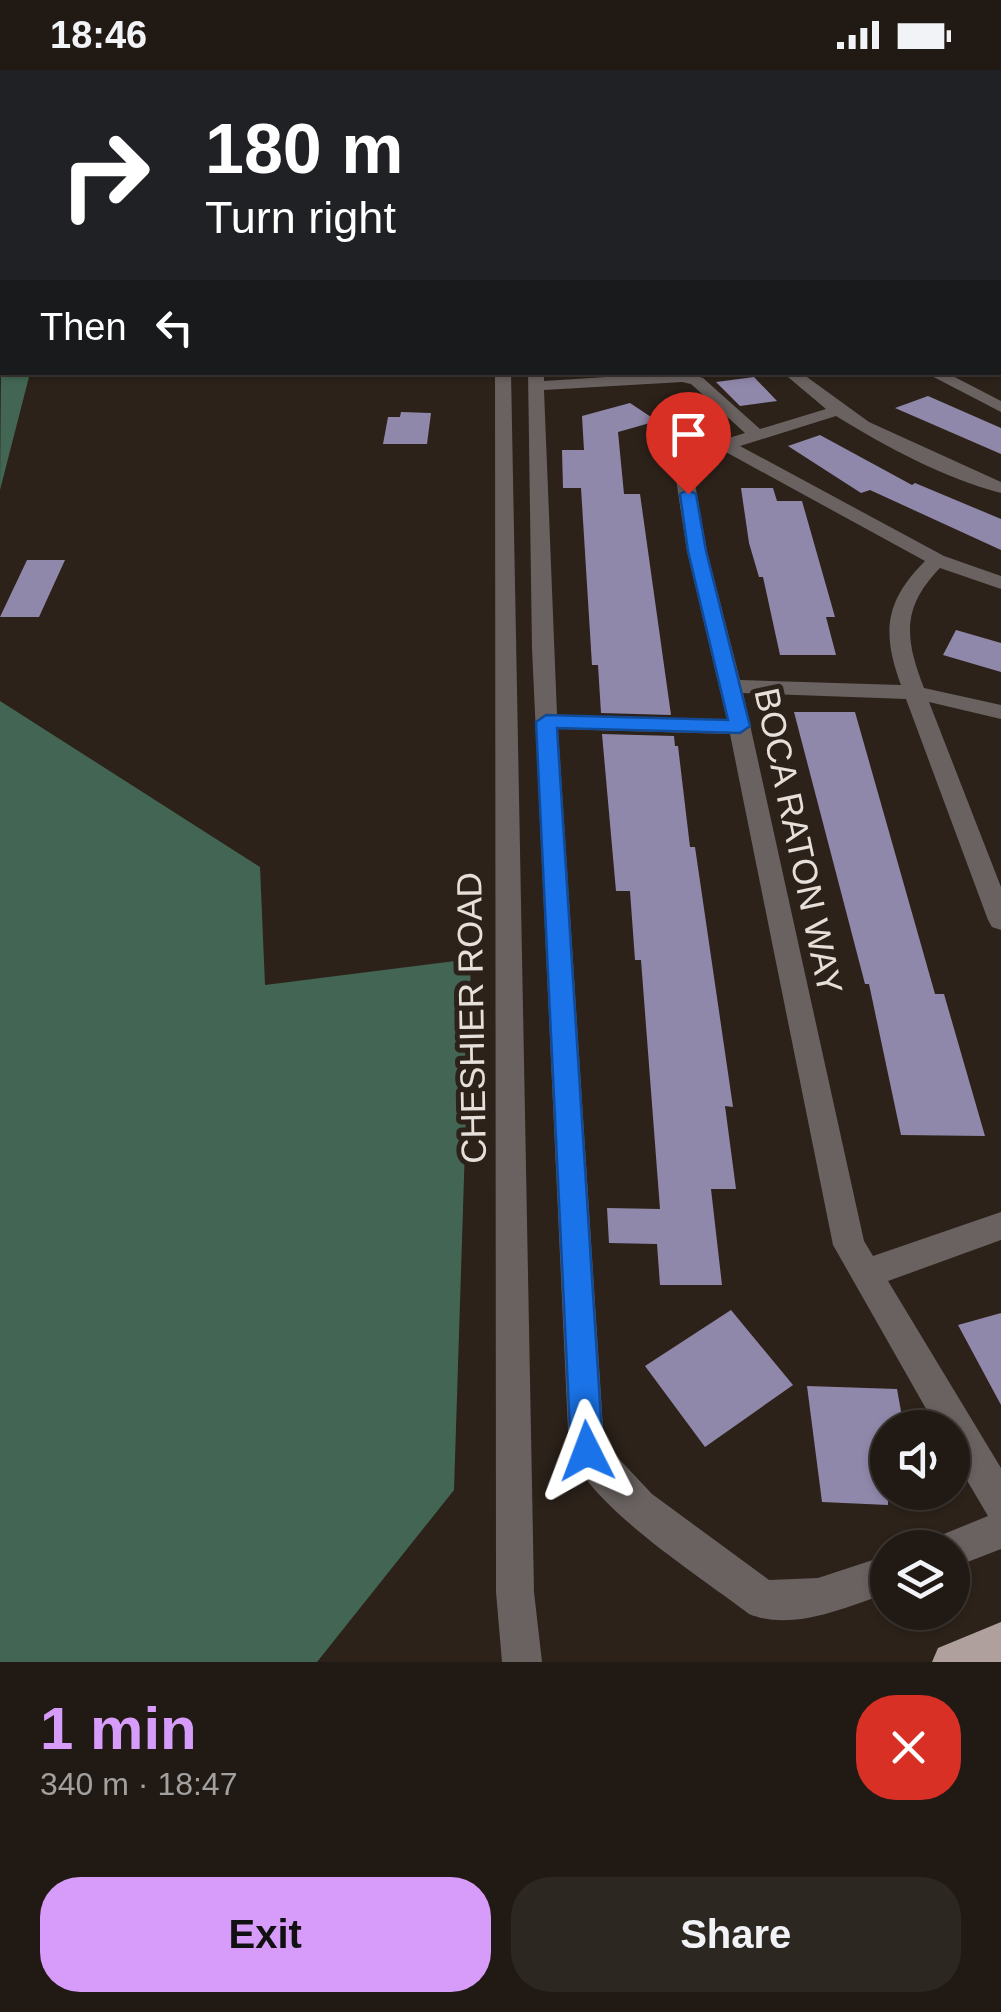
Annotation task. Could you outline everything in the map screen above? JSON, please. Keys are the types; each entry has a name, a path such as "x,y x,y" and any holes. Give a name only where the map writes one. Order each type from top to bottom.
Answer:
{"main road":[{"path":"952,1662 1001,1642"}],"street":[{"name":"CHESHIER ROAD","path":"504,375 515,1592 522,1662"},
{"path":"794,375 839,410 930,460 1001,488"},
{"path":"938,375 1001,407"},
{"path":"757,435 697,381 683,377 536,379 546,722 587,1451 639,1507 763,1600 818,1597 870,1580"},
{"name":"BOCA RATON WAY","path":"839,410 696,454 684,466 697,551 740,726 849,1245 1001,1502"},
{"path":"726,445 937,560 1001,583"},
{"path":"937,560 904,598 897,621 900,654 966,837 1001,920"},
{"path":"731,686 916,693 958,698 1001,712"},
{"path":"546,722 740,726"},
{"path":"865,1274 1001,1226"},
{"path":"970,1542 1001,1530"}],"green space":[{"path":"1,375 29,375 0,490"},
{"path":"0,701 260,867 265,985 471,959 454,1490 317,1662 0,1662"}],"building":[{"path":"754,377 777,401 740,406 716,382"},
{"path":"928,396 1001,428 1001,454 895,408"},
{"path":"630,403 657,421 618,432 624,494 640,494 671,715 601,713 598,665 592,665 581,488 563,488 562,450 584,450 582,416"},
{"path":"401,412 431,413 427,444 383,444 388,417 400,417"},
{"path":"820,435 912,485 1001,519 1001,550 870,490 861,493 788,446"},
{"path":"741,488 773,488 777,501 802,501 835,617 826,617 836,655 780,655 763,577 759,577 749,543"},
{"path":"27,560 65,560 39,617 0,617"},
{"path":"956,630 1001,643 1001,672 943,655"},
{"path":"794,712 855,712 935,994 944,994 985,1136 901,1135 869,984 865,984"},
{"path":"602,734 674,736 678,746 690,847 695,847 733,1107 725,1106 736,1189 711,1189 722,1285 660,1285 657,1244 609,1243 607,1208 660,1209 641,960 635,960 630,891 616,891"},
{"path":"731,1310 793,1385 705,1447 645,1366"},
{"path":"1001,1313 1001,1405 958,1325"},
{"path":"807,1386 897,1389 901,1410 870,1410 870,1504 822,1502"}],"route":[{"path":"587,1451 546,722 740,726 697,551 688,494"}]}
